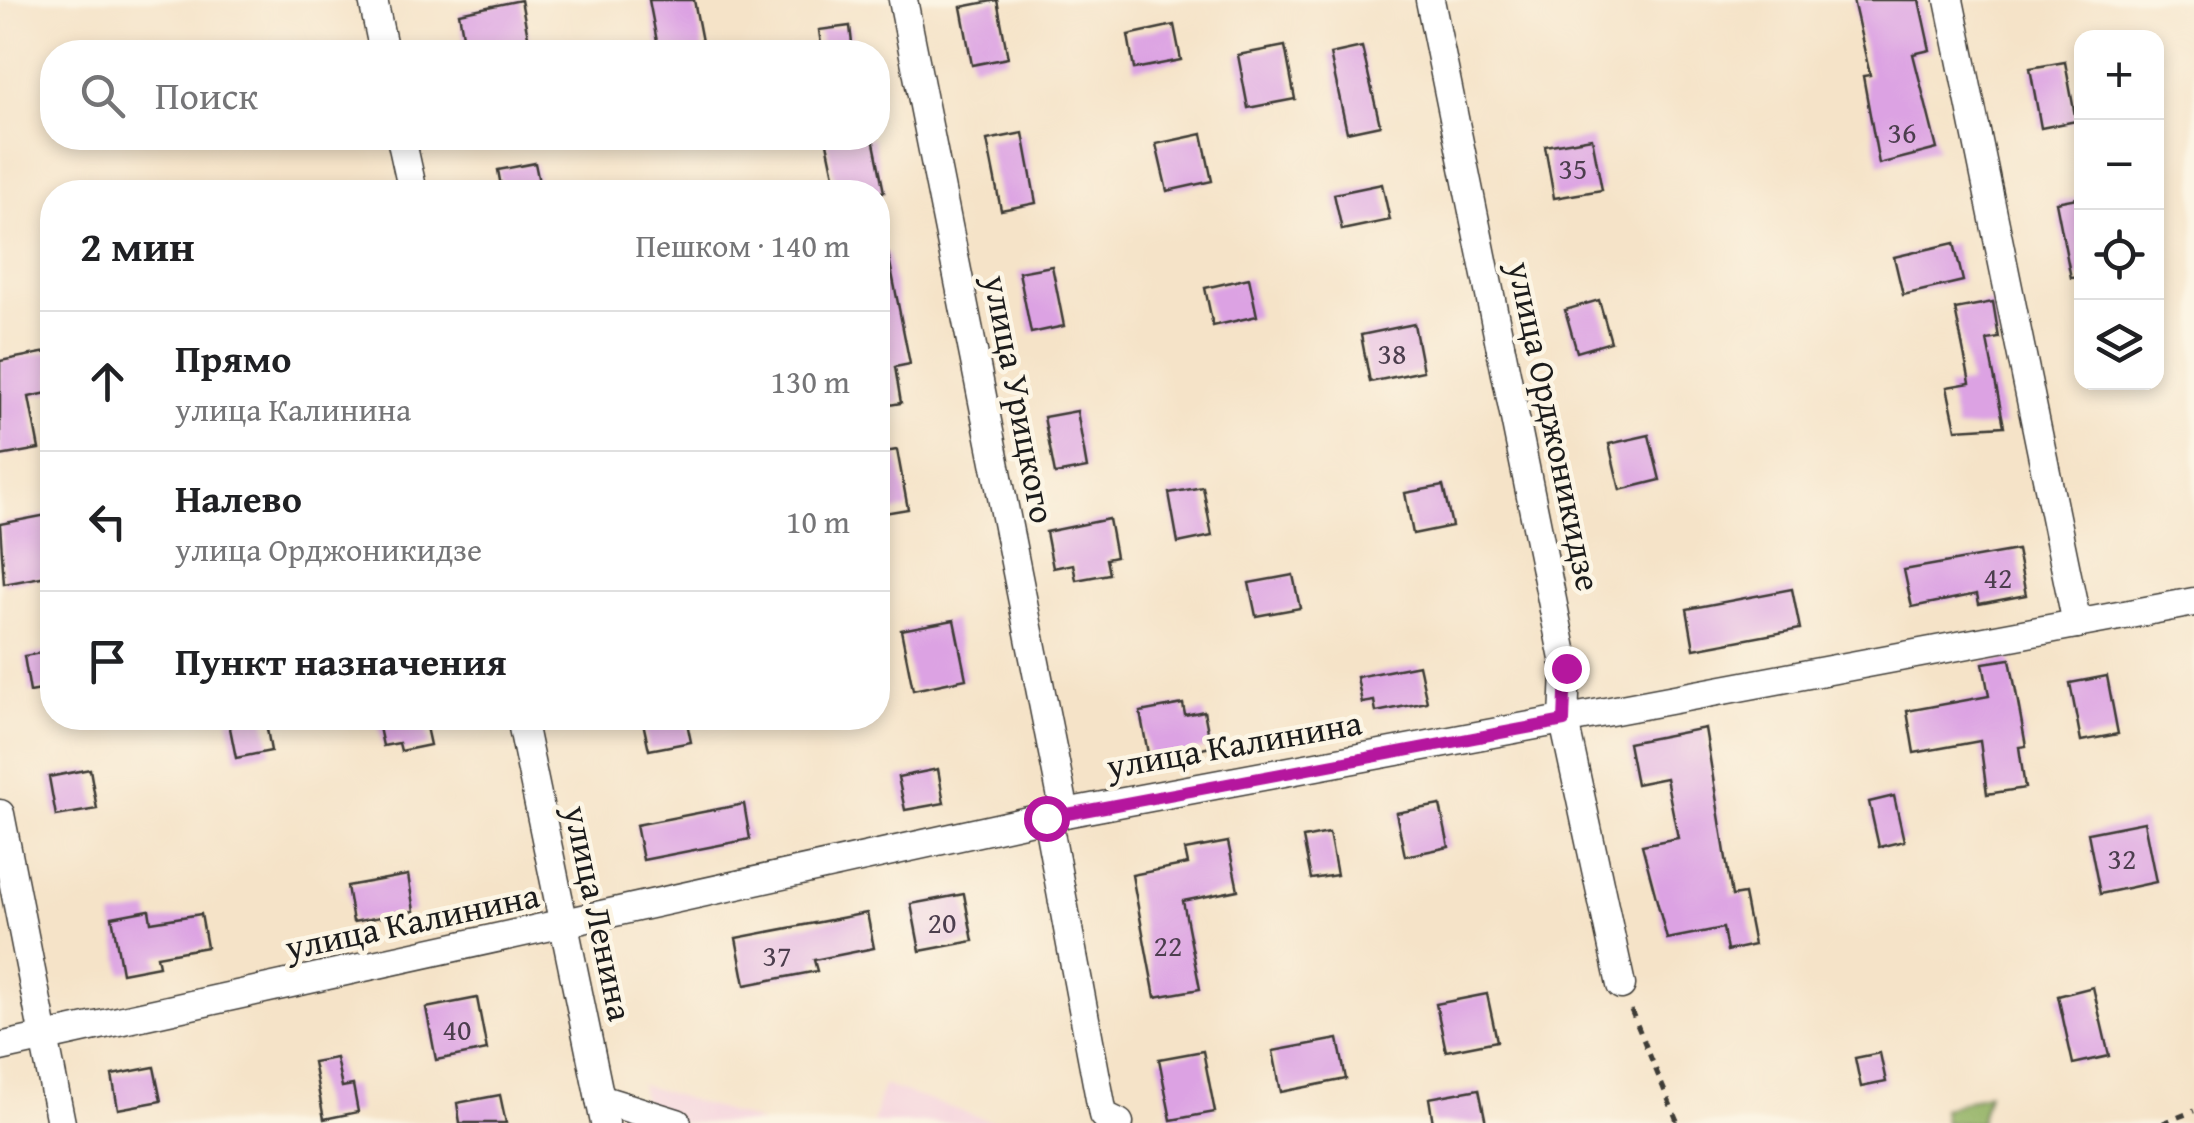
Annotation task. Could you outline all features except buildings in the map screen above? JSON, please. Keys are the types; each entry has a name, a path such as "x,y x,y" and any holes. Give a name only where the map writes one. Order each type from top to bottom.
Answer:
{"street":[{"path":"373,0 381,40"},
{"name":"улица Урицкого","path":"903,0 1111,1119"},
{"name":"улица Орджоникидзе","path":"1430,0 1566,668 1564,721 1621,985"},
{"path":"1949,0 2077,624"},
{"path":"403,150 410,180"},
{"name":"улица Калинина","path":"0,1047 564,927 1056,816 2194,602"},
{"name":"улица Ленина","path":"523,730 602,1111"},
{"path":"0,814 61,1123"},
{"path":"602,1111 676,1123"}],"path":[{"path":"1621,985 1678,1123"},
{"path":"2162,1123 2194,1111"}],"shaded area":[{"path":"640,1084 762,1123 649,1123"},
{"path":"883,1085 997,1123 873,1123"}],"green space":[{"path":"1988,1093 1980,1123 1945,1123 1943,1109"}],"route":[{"path":"1046,818 1564,721 1566,668"}]}
